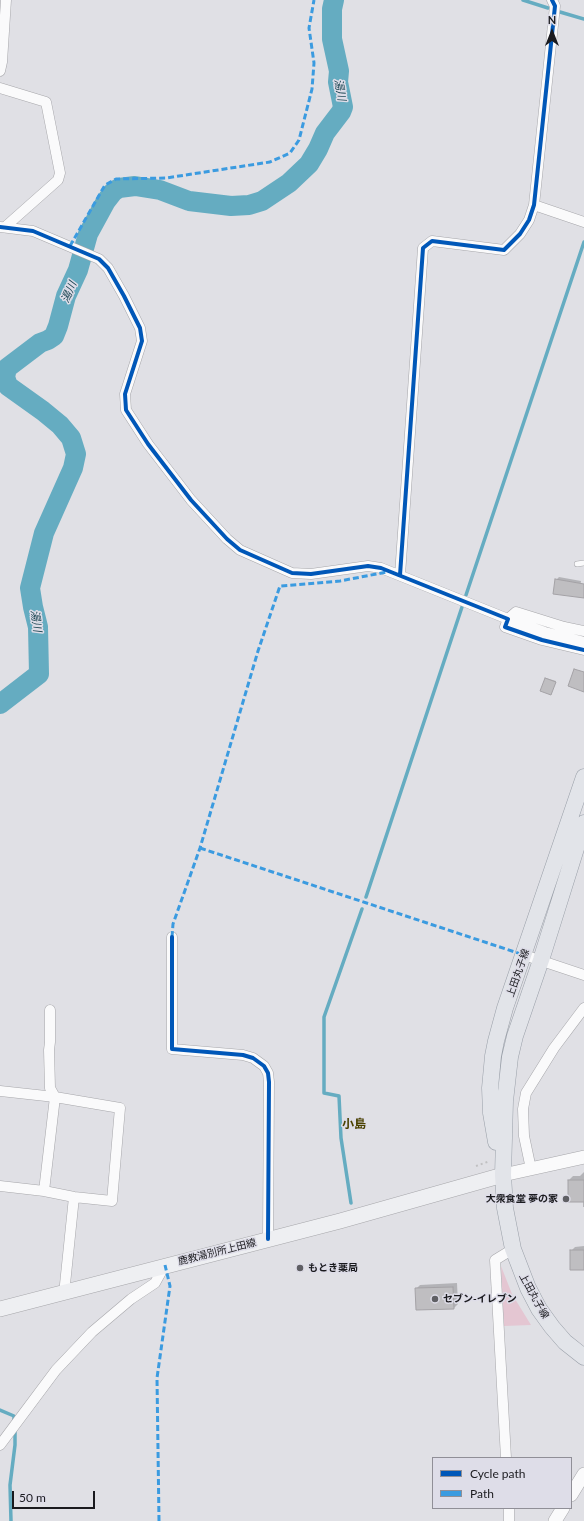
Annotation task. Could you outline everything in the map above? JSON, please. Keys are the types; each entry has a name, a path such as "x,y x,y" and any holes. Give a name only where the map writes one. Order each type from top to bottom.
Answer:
{"main road":[{"name":"上田丸子線","path":"503,1175 491,1113 491,1075 493,1056 500,1028 584,777"},
{"name":"上田丸子線","path":"584,823 541,960 515,1036 510,1057 505,1101 503,1175 505,1208 513,1249 528,1288 539,1309 561,1337 584,1357"},
{"name":"鹿教湯別所上田線","path":"0,1309 64,1294 165,1265 340,1221 503,1175"}],"street":[{"path":"0,71 2,62 6,0"},
{"path":"400,575 423,248 432,241 504,250 520,234 529,220 534,205 555,6 552,0"},
{"path":"0,88 46,102 60,173 58,180 2,227"},
{"path":"534,205 584,222"},
{"path":"2,227 33,231 99,260 108,268 140,328 142,341 125,394 126,410 148,444 186,494 227,540 251,555 292,573 311,574 368,566 381,568 508,619 545,632 584,642"},
{"path":"584,632 516,612 508,619 505,627 542,640 584,650"},
{"path":"172,936 172,1049 244,1055 253,1058 264,1066 268,1073 268,1239"},
{"path":"524,955 584,975"},
{"path":"531,1169 528,1149 524,1136 523,1109 526,1093 554,1048 584,1008"},
{"path":"44,1191 55,1097 50,1088 50,1010"},
{"path":"0,1092 55,1097 120,1108 112,1201 0,1186"},
{"path":"503,1175 584,1157"},
{"path":"64,1294 74,1197"},
{"path":"506,1457 495,1260 513,1249"},
{"path":"0,1445 56,1370 92,1332 131,1299 155,1283 165,1265"},
{"path":"572,1493 584,1474"},
{"path":"509,1509 509,1521"},
{"path":"555,1521 562,1509"}],"lane":[{"path":"577,564 584,563"}],"shaded area":[{"path":"501,1266 512,1294 531,1325 504,1326"}],"building":[{"path":"555,579 584,584 584,598 553,594"},
{"path":"574,669 584,672 584,692 568,686"},
{"path":"545,678 556,682 551,695 540,691"},
{"path":"568,1180 584,1180 584,1202 568,1202"},
{"path":"570,1250 584,1250 584,1270 570,1270"},
{"name":"セブン-イレブン","path":"453,1287 454,1309 416,1310 415,1288"}],"waterway":[{"name":"湯川","path":"0,704 39,674 38,627 30,588 44,533 73,468 76,454 71,438 60,425 8,386 5,377 7,368 40,343 54,336 66,296 78,270 88,234 106,201 113,192 119,188 135,186 160,190 189,201 231,206 249,205 262,201 289,183 309,164 325,133 341,112 343,107 338,82 339,71 332,39 332,9 334,0"},
{"path":"523,0 548,8"},
{"path":"560,12 584,19"},
{"path":"466,595 584,242"},
{"path":"366,897 462,607"},
{"path":"351,1203 341,1138 339,1096 324,1093 324,1017 362,909"},
{"path":"0,1410 14,1416 14,1422"},
{"path":"11,1521 10,1485 15,1445 15,1429"}],"marked path":[{"path":"70,246 105,185 116,179 166,178 270,162 290,153 299,140 312,89 314,63 309,28 314,0"},
{"path":"172,937 173,924 200,848 258,651 280,586 340,581 387,572"},
{"path":"200,848 524,955"},
{"path":"159,1521 157,1378 170,1286 165,1265"}],"cycle path":[{"path":"400,575 423,248 432,241 504,250 520,234 529,220 534,205 555,6 552,0"},
{"path":"0,227 33,231 99,259 108,268 140,328 142,341 125,394 126,410 148,444 191,500 227,539 240,550 292,573 311,574 368,566 381,568 508,619 505,627 542,640 584,650"},
{"path":"172,937 172,1049 243,1055 253,1058 264,1066 268,1073 268,1239"}],"place":[{"name":"大衆食堂 夢の家","path":"566,1199"},
{"name":"もとき薬局","path":"300,1268"},
{"name":"セブン-イレブン","path":"435,1299"}],"district":[{"name":"小島","path":"354,1124"}]}
